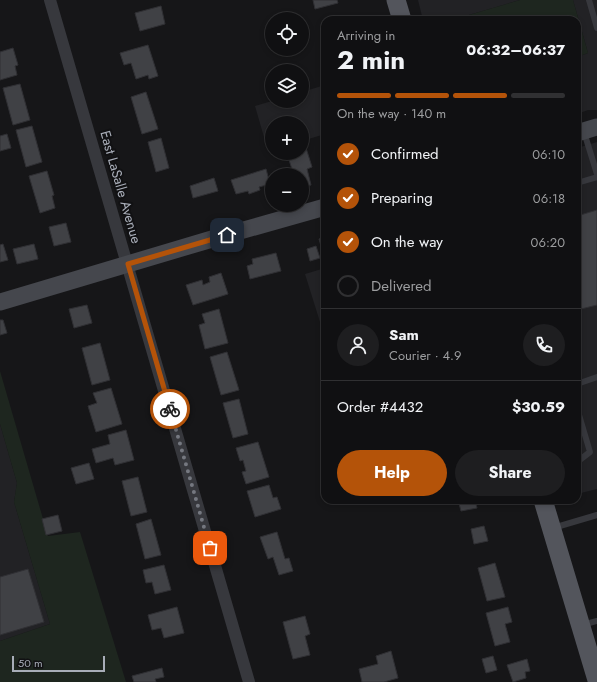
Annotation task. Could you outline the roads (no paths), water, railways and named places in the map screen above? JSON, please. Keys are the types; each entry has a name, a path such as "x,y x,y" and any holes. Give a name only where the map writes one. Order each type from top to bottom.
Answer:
{"main road":[{"path":"396,0 401,16"},
{"path":"544,504 552,529 589,623 597,680"}],"street":[{"name":"East LaSalle Avenue","path":"50,0 249,682"},
{"path":"0,302 321,208"}],"lane":[{"path":"589,0 597,28"},
{"path":"586,130 597,174"},
{"path":"581,182 597,177"},
{"path":"581,383 597,377"},
{"path":"581,422 590,452 581,459"},
{"path":"552,529 597,514"}]}
